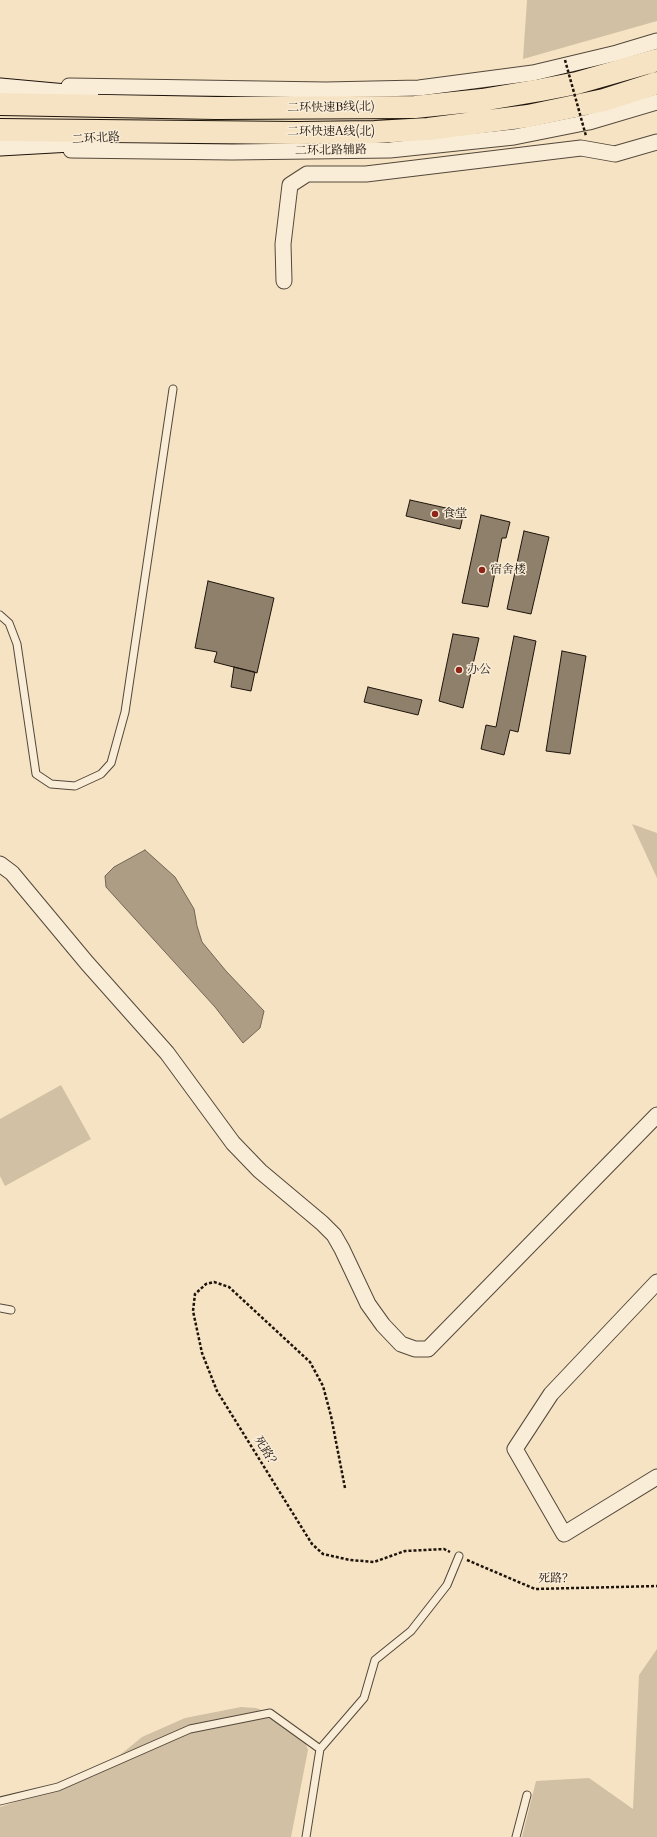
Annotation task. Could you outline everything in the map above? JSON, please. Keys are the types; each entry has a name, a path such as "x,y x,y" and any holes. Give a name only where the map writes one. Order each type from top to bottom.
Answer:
{"highway":[{"name":"二环快速B线(北)","path":"0,104 324,109 415,106 454,103 570,84 657,60"},
{"name":"二环快速A线(北)","path":"0,130 375,132 443,128 490,122 564,109 604,100 657,83"}],"main road":[{"path":"0,89 192,108"},
{"name":"二环北路","path":"0,145 192,132"}],"street":[{"path":"0,85 326,90 419,88 533,73 617,53 657,41"},
{"name":"二环北路辅路","path":"0,149 232,152 390,150 514,137 589,122 657,102"},
{"path":"284,281 283,244 290,185 307,174 366,174 581,148 615,154 657,142"},
{"path":"0,864 12,873 87,963 167,1053 233,1143 260,1171 322,1223 334,1235 368,1304 383,1325 401,1344 416,1349 428,1349 657,1115"},
{"path":"657,1282 551,1394 515,1449 564,1534 657,1477"}],"lane":[{"path":"0,616 9,623 17,644 36,774 52,784 75,786 101,774 112,763 125,712 173,389"},
{"path":"0,1308 11,1310"},
{"path":"306,1837 320,1750 364,1698 375,1660 411,1631 447,1586 459,1556"},
{"path":"0,1801 58,1788 190,1728 270,1713 320,1750"},
{"path":"516,1837 526,1795"}],"path":[{"path":"565,60 586,136"},
{"name":"死路？","path":"345,1488 331,1416 323,1386 310,1362 257,1315 229,1287 222,1283 214,1282 206,1284 195,1294 193,1311 202,1353 217,1390 312,1544 323,1554 350,1560 374,1562 405,1551 444,1549 535,1589 657,1586"}],"shaded area":[{"path":"527,0 657,0 657,21 523,59"},
{"path":"632,824 657,833 657,878"},
{"path":"145,850 175,877 194,909 202,942 226,971 264,1011 260,1028 243,1043 215,1007 106,887 105,876 114,867"},
{"path":"61,1085 91,1139 5,1186 0,1176 0,1119"},
{"path":"657,1649 657,1837 522,1837 536,1781 589,1778 633,1809 639,1675"},
{"path":"241,1707 256,1708 270,1713 294,1725 303,1736 308,1750 291,1837 0,1837 0,1807 69,1784 120,1755 142,1737 185,1718"}],"building":[{"name":"食堂","path":"410,500 464,512 460,529 406,516"},
{"name":"宿舍楼","path":"481,515 510,522 506,538 502,538 488,607 462,603"},
{"path":"524,531 549,537 531,614 507,609"},
{"path":"208,581 274,598 257,673 214,662 217,652 195,648"},
{"name":"办公","path":"453,634 479,638 463,708 439,701"},
{"path":"514,636 536,641 518,732 510,730 504,755 481,749 486,725 496,727"},
{"path":"562,651 586,656 570,754 546,751"},
{"path":"234,667 255,672 251,691 231,687"},
{"path":"368,687 422,700 418,715 364,702"}],"place":[{"name":"食堂","path":"435,514"},
{"name":"宿舍楼","path":"482,570"},
{"name":"办公","path":"459,670"}]}
